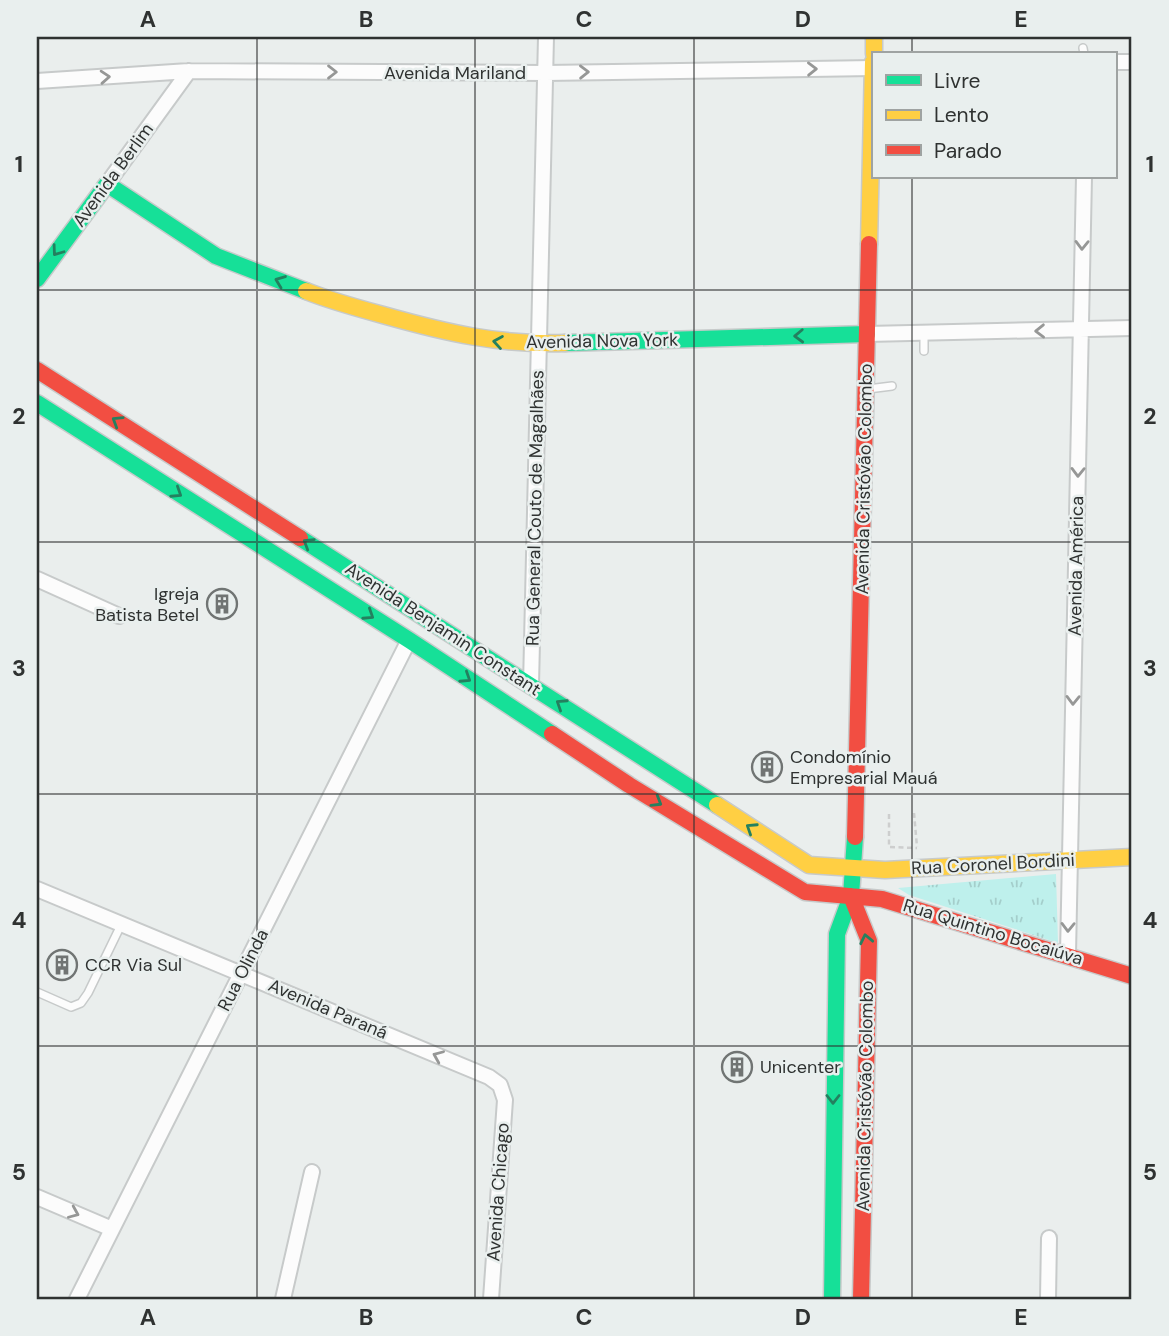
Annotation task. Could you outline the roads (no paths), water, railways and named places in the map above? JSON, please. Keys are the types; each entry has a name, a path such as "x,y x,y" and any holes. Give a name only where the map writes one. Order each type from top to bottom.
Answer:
{"main road":[{"name":"Avenida Cristóvão Colombo","path":"832,1299 836,956 837,934 851,896 854,869 872,112"},
{"name":"Avenida Nova York","path":"107,184 216,256 326,299 436,330 506,343 538,344 867,334"},
{"name":"Avenida Berlim","path":"37,279 107,184"},
{"name":"Avenida Benjamin Constant","path":"37,370 809,865 854,869"},
{"name":"Avenida Benjamin Constant","path":"37,403 409,640 629,785 805,892 851,896"},
{"name":"Rua Coronel Bordini","path":"854,869 885,870 1132,857"},
{"name":"Avenida Cristóvão Colombo","path":"851,896 869,941 861,1299"},
{"name":"Rua Quintino Bocaiúva","path":"851,896 882,899 1068,954 1132,976"}],"street":[{"name":"Rua General Couto de Magalhães","path":"531,685 547,37"},
{"name":"Avenida Mariland","path":"37,81 190,71 546,73 872,68"},
{"name":"Avenida Berlim","path":"107,184 190,71"},
{"name":"Avenida América","path":"1068,954 1084,178"},
{"name":"Avenida Nova York","path":"867,334 1132,328"},
{"path":"37,579 119,616"},
{"name":"Rua Olinda","path":"77,1299 409,640"},
{"name":"Avenida Paraná","path":"37,889 489,1077 500,1085"},
{"name":"Avenida Chicago","path":"491,1299 505,1100 500,1085"},
{"path":"283,1299 312,1172"},
{"path":"37,1197 112,1229"},
{"path":"1048,1299 1049,1238"}],"lane":[{"path":"923,351 924,334"},
{"path":"866,389 892,386"},
{"path":"37,992 71,1007 81,1003 121,924"}],"place":[{"name":"Igreja Batista Betel","path":"222,604"},
{"name":"Condomínio Empresarial Mauá","path":"767,767"},
{"name":"CCR Via Sul","path":"62,965"},
{"name":"Unicenter","path":"737,1067"}]}
